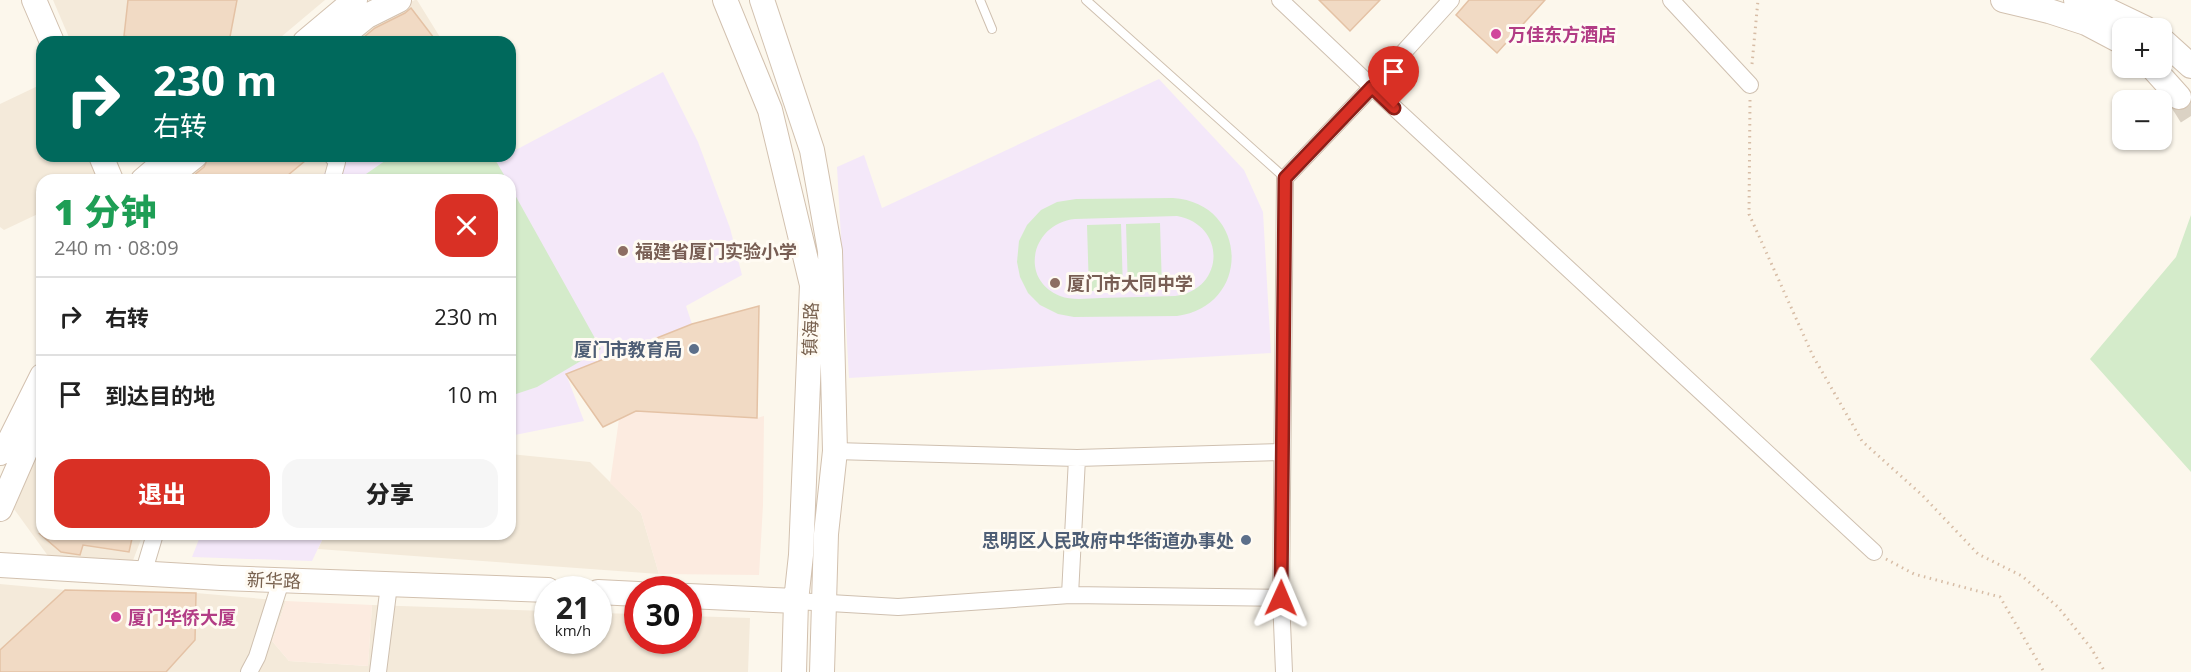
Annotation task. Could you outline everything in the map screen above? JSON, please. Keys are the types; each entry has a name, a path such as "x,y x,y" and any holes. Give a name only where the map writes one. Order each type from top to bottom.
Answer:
{"main road":[{"path":"34,0 49,36"},
{"path":"312,36 355,0"},
{"path":"342,36 367,16 399,0"},
{"name":"镇海路","path":"725,0 770,110 812,285 794,672"},
{"name":"镇海路","path":"762,0 812,150 830,251 835,451 826,534 822,672"},
{"path":"2003,0 2086,23 2112,37"},
{"path":"2076,0 2101,7 2124,18"},
{"path":"2172,49 2191,66"},
{"path":"2162,78 2179,97"},
{"path":"150,174 164,162"},
{"path":"172,174 188,162"},
{"path":"0,453 8,444 36,388"},
{"path":"0,509 36,426"},
{"name":"新华路","path":"0,565 144,574 534,590"},
{"path":"702,597 796,601"}],"street":[{"path":"1280,0 1874,552"},
{"path":"1284,672 1281,598 1285,178 1451,0"},
{"path":"1671,0 1750,85"},
{"path":"835,451 1077,458 1282,452"},
{"path":"1070,595 1077,458"},
{"path":"144,574 153,540"},
{"path":"249,672 257,657 281,580"},
{"path":"378,672 389,585"},
{"path":"796,601 898,607 1070,595 1281,598"}],"lane":[{"path":"980,0 992,29"},
{"path":"1086,0 1285,178"}],"path":[{"path":"1758,0 1750,85 1749,214 1813,356 1862,441 1923,496 1978,554 2022,576 2058,607 2091,648 2105,672"},
{"path":"1874,552 1914,574 2000,597 2044,672"}],"shaded area":[{"path":"53,0 325,0 282,36 68,36"},
{"path":"417,0 439,36 353,36 377,17"},
{"name":"福建省厦门实验小学","path":"663,72 698,142 730,228 742,275 686,306 692,324 566,374 584,421 516,435 516,174 324,174 331,162 516,162 516,150"},
{"name":"厦门市大同中学","path":"1159,79 1244,170 1263,212 1271,353 849,378 837,167 864,155 882,208"},
{"path":"36,87 36,162 100,162 105,174 36,174 36,215 4,230 0,227 0,104"},
{"path":"199,162 331,162 324,174 184,174"},
{"path":"636,411 757,418 764,416 759,575 659,574 641,513 610,483 619,419"},
{"path":"516,455 590,462 641,513 659,574 318,549 322,540 516,540"},
{"path":"36,456 36,539 14,509"},
{"path":"36,540 141,540 132,563 51,560"},
{"path":"199,540 322,540 312,561 192,557"},
{"path":"0,584 65,590 0,650"},
{"path":"196,593 286,601 272,641 289,661 368,666 372,605 534,611 534,654 612,654 612,613 624,614 624,654 702,654 702,616 750,618 748,672 166,672 195,640"},
{"path":"286,601 372,605 368,666 289,661 272,641"}],"green space":[{"path":"383,162 496,162 504,174 366,174"},
{"path":"516,197 601,349 537,387 516,394"},
{"path":"1173,198 1198,204 1216,217 1227,235 1232,255 1229,276 1219,294 1201,308 1177,316 1074,317 1058,314 1040,305 1028,293 1020,277 1017,262 1019,241 1027,225 1041,210 1057,202 1076,199","holes":["1177,216 1193,222 1205,231 1212,244 1211,270 1203,282 1191,291 1175,296 1080,299 1060,296 1047,288 1039,277 1035,265 1040,241 1049,230 1060,223 1075,219"]},
{"path":"2191,215 2191,472 2090,359 2176,257"},
{"path":"1160,223 1162,288 1128,290 1126,224"},
{"path":"1121,224 1123,290 1089,291 1087,225"}],"building":[{"path":"128,0 237,0 230,36 124,36"},
{"path":"1319,0 1380,0 1350,31"},
{"name":"万佳东方酒店","path":"1469,0 1545,0 1497,53 1456,15"},
{"path":"411,8 432,36 365,36 375,28"},
{"path":"206,162 304,162 289,174 195,174"},
{"name":"厦门市教育局","path":"759,306 757,418 636,411 603,427 566,374 692,324"},
{"path":"47,540 132,540 129,552 83,545 80,555 61,552"},
{"name":"厦门华侨大厦","path":"65,590 196,593 195,640 166,672 0,672 0,650"}],"tunnel":[{"path":"2179,97 2191,116"}],"place":[{"name":"万佳东方酒店","path":"1496,34"},
{"name":"福建省厦门实验小学","path":"623,251"},
{"name":"厦门市大同中学","path":"1055,283"},
{"name":"厦门市教育局","path":"694,349"},
{"name":"思明区人民政府中华街道办事处","path":"1246,540"},
{"name":"厦门华侨大厦","path":"116,617"}],"route":[{"path":"1281,598 1285,178 1372,87 1394,108"}]}
